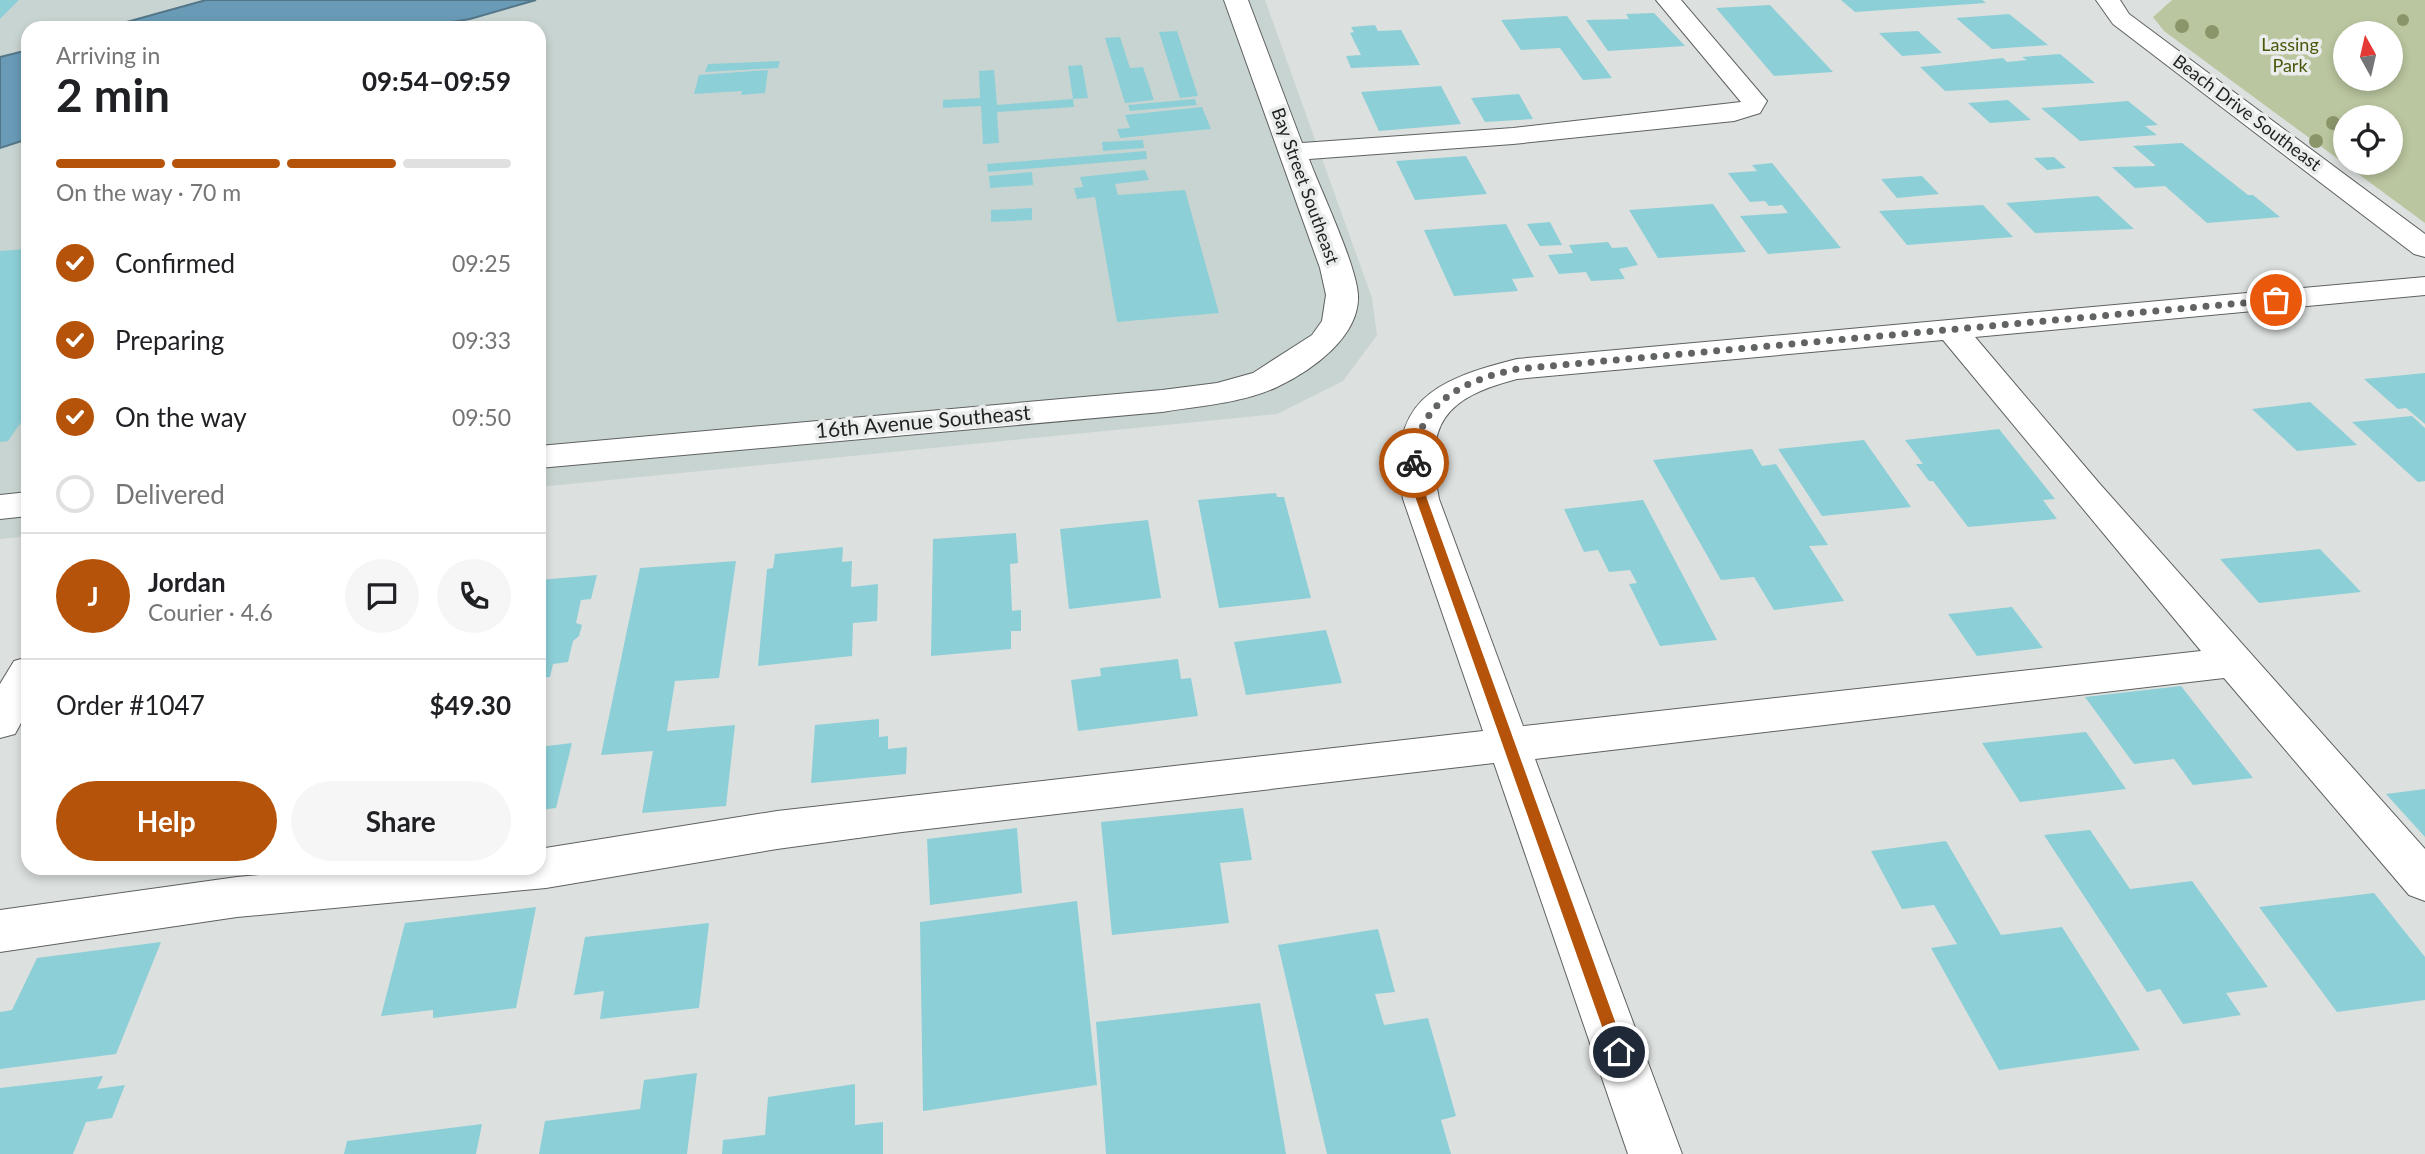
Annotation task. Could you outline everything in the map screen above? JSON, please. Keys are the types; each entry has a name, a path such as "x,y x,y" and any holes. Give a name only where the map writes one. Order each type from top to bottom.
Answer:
{"street":[{"name":"Bay Street Southeast","path":"1236,0 1335,268 1342,295 1338,322 1323,342 1299,360"},
{"path":"1293,152 1513,136 1734,113 1751,107 1754,101 1668,0"},
{"name":"Beach Drive Southeast","path":"2108,0 2121,19 2425,248"},
{"path":"1655,1154 1413,470 1421,423 1433,409 1449,394 1471,383 1517,369 2425,286"},
{"path":"1951,330 2425,881"},
{"name":"16th Avenue Southeast","path":"546,456 1162,401 1219,393 1254,383 1299,360"},
{"path":"0,507 21,505"},
{"path":"546,868 777,830 902,814 1510,747 2235,662"},
{"path":"0,722 21,684"},
{"path":"0,931 237,897 471,875"}],"shaded area":[{"path":"0,0 206,0 130,21 21,21 21,52 0,57"},
{"path":"536,0 1265,0 1372,298 1377,335 1343,381 1277,414 546,486 546,21 458,21"},
{"path":"21,141 21,537 0,539 0,148"}],"green space":[{"name":"Lassing Park","path":"2172,0 2425,0 2425,223 2360,175 2403,175 2403,105 2333,105 2333,155 2164,31 2153,17"}],"water":[{"path":"206,0 536,0 458,21 130,21"},
{"path":"21,52 21,141 0,148 0,57"}],"building":[{"path":"0,0 19,0 0,19"},
{"path":"1841,0 1982,0 1986,3 1855,12"},
{"path":"1770,5 1833,72 1774,76 1716,8"},
{"path":"1654,13 1685,46 1608,51 1586,20 1629,19 1626,14"},
{"path":"2009,14 2048,45 1992,49 1956,18"},
{"path":"1567,16 1612,78 1583,80 1560,48 1521,50 1501,20"},
{"path":"1375,25 1378,31 1401,30 1420,65 1351,68 1346,56 1361,55 1350,33 1354,32 1351,27"},
{"path":"1177,31 1198,96 1180,98 1159,32"},
{"path":"1918,31 1942,53 1902,56 1879,33"},
{"path":"1120,37 1130,68 1143,67 1154,100 1125,103 1105,38"},
{"path":"2060,54 2095,83 1945,91 1920,67 2003,58 2007,62 2027,60 2022,57"},
{"path":"780,61 778,68 705,72 708,64"},
{"path":"1082,65 1088,98 1073,99 1068,66"},
{"path":"768,70 765,93 741,95 742,91 694,94 699,75"},
{"path":"994,70 997,105 1073,99 1074,107 997,112 999,143 983,144 981,106 943,108 943,100 980,98 979,71"},
{"path":"1441,86 1461,124 1379,131 1361,92"},
{"path":"1519,94 1533,119 1485,122 1471,98"},
{"path":"1195,99 1197,105 1130,111 1128,105"},
{"path":"2008,100 2031,120 1990,123 1968,103"},
{"path":"2128,101 2158,125 2145,126 2157,135 2080,141 2041,108"},
{"path":"1202,107 1211,129 1120,138 1117,129 1130,128 1125,115"},
{"path":"1143,140 1144,148 1103,151 1102,142"},
{"path":"2182,143 2280,217 2207,223 2165,186 2135,188 2112,167 2156,166 2133,146"},
{"path":"1146,151 1147,159 988,172 987,164"},
{"path":"1466,156 1487,194 1415,200 1396,161"},
{"path":"2054,157 2066,168 2047,170 2034,158"},
{"path":"1772,163 1841,248 1768,254 1740,216 1788,213 1782,205 1769,206 1765,201 1750,202 1728,173 1757,171 1752,165"},
{"path":"1145,170 1149,180 1115,184 1118,195 1185,190 1219,313 1117,322 1095,197 1077,199 1074,188 1083,187 1080,177"},
{"path":"1032,172 1033,185 990,188 989,176"},
{"path":"1922,176 1939,194 1897,198 1881,179"},
{"path":"2098,196 2134,229 2035,233 2006,203"},
{"path":"1713,204 1746,252 1658,258 1629,210"},
{"path":"1983,205 2013,237 1907,245 1879,211"},
{"path":"1032,208 1032,220 991,222 991,210"},
{"path":"1550,222 1562,245 1540,246 1527,224"},
{"path":"1506,224 1534,277 1512,279 1518,291 1454,296 1424,230"},
{"path":"1608,242 1612,248 1627,247 1638,265 1619,269 1625,279 1591,281 1586,272 1559,274 1548,255 1573,253 1569,245"},
{"path":"21,250 21,422 8,441 0,442 0,251"},
{"path":"2425,373 2425,424 2406,408 2398,409 2364,379"},
{"path":"2310,402 2357,445 2297,451 2252,409"},
{"path":"2412,416 2425,428 2425,481 2418,482 2352,422"},
{"path":"1999,429 2055,499 2043,500 2057,519 1968,527 1933,481 1929,481 1916,464 1923,464 1905,440"},
{"path":"1864,440 1911,507 1822,516 1778,449"},
{"path":"1752,449 1762,466 1776,464 1828,545 1809,546 1844,601 1774,610 1754,577 1721,580 1653,460"},
{"path":"1276,493 1277,497 1284,497 1311,598 1219,608 1198,500"},
{"path":"1643,500 1717,640 1660,646 1629,584 1637,583 1630,570 1609,572 1598,550 1584,552 1564,509"},
{"path":"1148,520 1161,598 1069,609 1060,529"},
{"path":"1016,533 1018,563 1010,564 1012,611 1021,610 1021,631 1011,631 1011,649 931,656 933,539"},
{"path":"843,547 842,562 852,561 851,587 878,584 877,621 853,623 852,656 758,666 767,569 773,568 775,554"},
{"path":"2320,549 2361,592 2259,603 2220,559"},
{"path":"736,561 719,678 675,681 667,731 735,725 726,806 642,813 653,751 601,755 640,568"},
{"path":"597,575 591,599 581,600 576,623 582,625 579,636 573,641 568,662 553,664 550,677 546,677 546,579"},
{"path":"2012,607 2043,648 1977,656 1948,614"},
{"path":"1326,630 1342,683 1246,695 1234,642"},
{"path":"1178,659 1181,679 1191,678 1198,716 1078,731 1071,680 1101,676 1100,668"},
{"path":"2181,686 2253,778 2193,785 2174,759 2134,764 2085,697"},
{"path":"879,719 879,737 888,736 888,749 907,747 906,774 811,783 815,725"},
{"path":"2086,732 2126,789 2020,802 1982,743"},
{"path":"572,743 556,808 546,809 546,746"},
{"path":"2425,789 2425,837 2386,794"},
{"path":"1243,808 1252,860 1220,863 1229,923 1112,935 1101,822"},
{"path":"1017,828 1022,893 930,905 927,839"},
{"path":"2090,830 2130,889 2192,881 2268,987 2226,993 2241,1015 2183,1024 2160,989 2147,992 2044,835"},
{"path":"1946,841 2001,935 2062,927 2140,1050 1999,1070 1931,948 1957,944 1934,905 1902,909 1871,851"},
{"path":"2374,893 2425,957 2425,1000 2337,1012 2259,907"},
{"path":"1077,901 1097,1085 923,1111 920,922"},
{"path":"536,907 516,1008 433,1018 433,1010 381,1016 405,923"},
{"path":"709,923 699,1008 600,1019 604,991 574,995 585,937"},
{"path":"1378,929 1395,992 1375,994 1384,1025 1428,1018 1456,1116 1441,1120 1451,1154 1327,1154 1278,945"},
{"path":"161,942 116,1054 0,1069 0,1012 12,1010 37,958"},
{"path":"1260,1003 1286,1154 1106,1154 1096,1022"},
{"path":"697,1073 687,1154 539,1154 545,1121 640,1109 644,1080"},
{"path":"103,1076 97,1089 125,1085 112,1118 86,1122 73,1154 0,1154 0,1088"},
{"path":"855,1084 855,1125 883,1122 883,1154 722,1154 723,1140 765,1135 768,1097"},
{"path":"482,1124 476,1154 344,1154 347,1141"}],"way so far":[{"path":"1414,463 1415,443 1421,423 1449,394 1471,383 1517,369 2276,300"}],"route":[{"path":"1414,463 1413,470 1422,499 1619,1052"}]}
